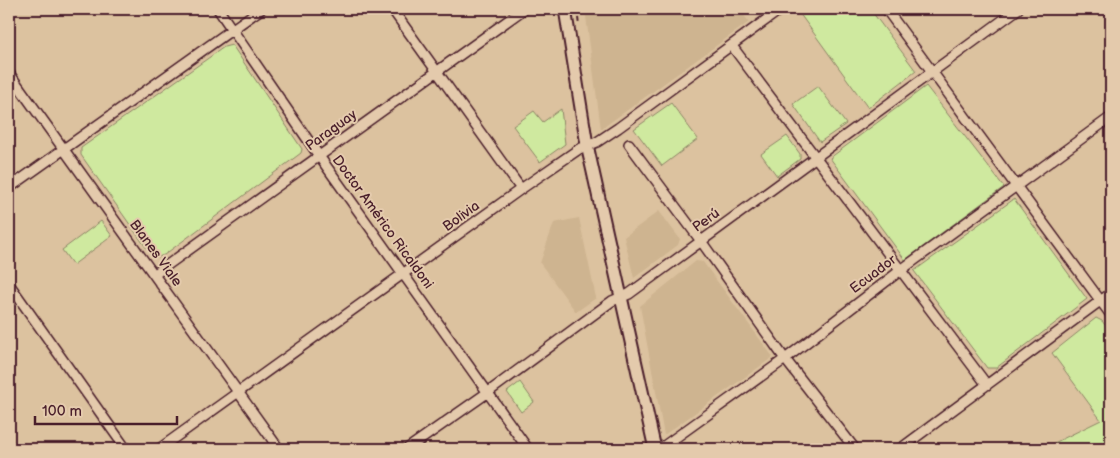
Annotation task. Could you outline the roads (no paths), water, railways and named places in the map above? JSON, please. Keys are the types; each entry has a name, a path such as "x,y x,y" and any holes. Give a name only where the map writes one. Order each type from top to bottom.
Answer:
{"street":[{"name":"Doctor Américo Ricaldoni","path":"218,9 319,156 528,449"},
{"path":"9,188 261,9"},
{"path":"392,9 521,190"},
{"name":"Paraguay","path":"155,274 524,9"},
{"path":"565,9 587,145 622,298 653,449"},
{"name":"Bolivia","path":"159,449 579,149 607,136 782,9"},
{"path":"886,9 1018,185 1111,315"},
{"name":"Perú","path":"407,449 612,301 630,294 1018,9"},
{"path":"732,46 987,385"},
{"name":"Blanes Viale","path":"9,73 279,449"},
{"name":"Ecuador","path":"653,449 664,446 785,359 901,270 1111,117"},
{"path":"628,144 701,241 785,359 855,449"},
{"path":"9,284 126,449"},
{"path":"900,449 1111,292"}]}
